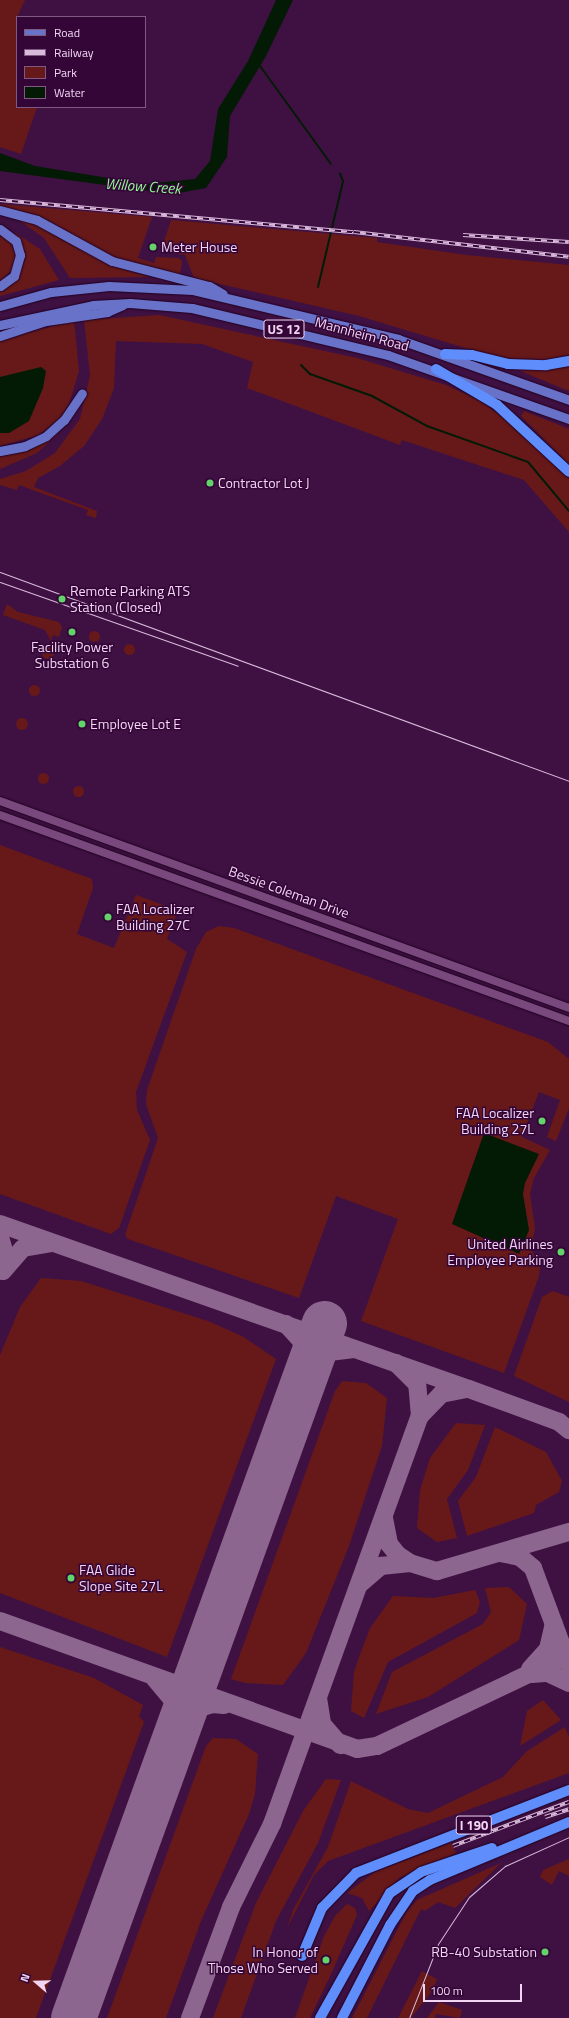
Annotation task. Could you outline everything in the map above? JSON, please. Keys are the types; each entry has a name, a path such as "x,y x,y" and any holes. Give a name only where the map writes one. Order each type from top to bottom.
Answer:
{"highway":[{"path":"445,354 472,355 508,364 546,365 569,361"},
{"path":"436,370 497,405 569,472"},
{"name":"I 190","path":"302,1956 314,1924 332,1894 356,1873 378,1861 569,1790"},
{"path":"320,2018 378,1908 398,1886 428,1870 538,1834 569,1822"},
{"path":"342,2018 390,1925 413,1891 538,1834"}],"main road":[{"path":"0,210 37,220 112,261 209,286 231,298"},
{"path":"0,229 16,241 20,256 14,276 0,286"},
{"name":"Mannheim Road","path":"0,306 51,292 109,286 158,287 231,298 329,320 445,354 569,400"},
{"path":"0,336 46,321 107,312 130,303"},
{"name":"Mannheim Road","path":"0,325 61,309 130,303 185,307 231,316 337,341 436,370 569,419"},
{"path":"0,450 26,446 46,436 64,420 82,393"}],"street":[{"name":"Bessie Coleman Drive","path":"0,801 569,1008"},
{"name":"Bessie Coleman Drive","path":"0,815 569,1021"}],"green space":[{"path":"0,0 25,0 17,16 16,16 16,108 37,108 21,154 0,147"},
{"path":"0,204 152,217 138,258 154,263 156,257 179,258 182,261 180,275 117,259 41,217 0,208"},
{"path":"16,218 32,222 112,266 150,277 70,278 44,238"},
{"path":"171,220 377,238 377,242 466,255 569,265 569,355 545,360 502,359 359,316 194,278 185,255 161,251"},
{"path":"0,232 11,242 16,256 11,271 0,281"},
{"path":"14,232 40,249 59,280 0,296 0,290 14,281 23,266 24,252"},
{"path":"159,315 357,358 446,385 478,400 510,422 569,479 569,532 524,480 402,440 400,445 247,388 253,362 202,344 116,341 114,388 102,419 84,446 60,466 38,478 34,487 97,511 96,518 86,515 88,510 19,485 17,490 0,485 0,479 26,471 55,453 80,419 90,375 84,320"},
{"path":"74,320 79,371 69,404 60,418 39,435 0,446 0,341"},
{"path":"569,365 569,391 518,370 541,370"},
{"path":"524,411 569,429 569,464 521,416"},
{"path":"60,432 37,453 0,469 0,455 31,449"},
{"path":"7,604 18,612 59,622 62,627 59,637 53,635 51,641 45,630 3,615"},
{"path":"94,630 98,632 100,636 98,640 94,642 90,640 88,636 90,632"},
{"path":"129,643 133,645 135,649 133,653 129,655 125,653 123,649 125,645"},
{"path":"50,647 53,648 53,658 46,659 43,658 42,651 43,648"},
{"path":"34,684 38,686 40,690 38,694 34,696 30,694 28,690 30,686"},
{"path":"20,718 24,718 28,724 24,730 20,730 16,726 16,722"},
{"path":"43,772 47,774 49,778 47,782 43,784 39,782 37,778 39,774"},
{"path":"78,785 82,787 84,791 82,795 78,797 74,795 72,791 74,787"},
{"path":"0,845 92,879 93,888 77,934 114,948 136,895 174,909 176,915 167,939 187,952 136,1092 137,1110 150,1140 119,1228 111,1234 0,1194"},
{"path":"219,926 234,928 548,1042 569,1059 569,1108 556,1141 547,1137 560,1100 539,1092 522,1137 550,1150 534,1178 530,1194 535,1228 531,1249 540,1267 539,1276 504,1373 361,1321 398,1219 336,1196 299,1298 128,1239 125,1235 158,1138 146,1104 147,1090 196,949 206,932"},
{"path":"41,1278 81,1281 208,1321 242,1336 276,1359 167,1657 0,1593 0,1355 20,1307"},
{"path":"553,1291 569,1297 569,1402 514,1376 542,1297"},
{"path":"342,1381 366,1383 387,1398 382,1446 349,1546 306,1653 283,1685 245,1683 231,1679 335,1391"},
{"path":"456,1423 485,1425 468,1470 447,1499 457,1538 437,1542 417,1528 420,1490 430,1458"},
{"path":"495,1427 546,1452 562,1481 559,1492 536,1505 534,1513 467,1536 458,1501 476,1477"},
{"path":"509,1587 527,1604 519,1640 428,1697 376,1714 392,1672 483,1624 491,1612 485,1588"},
{"path":"475,1590 480,1602 477,1613 388,1662 364,1718 351,1711 354,1672 362,1649 370,1628 393,1596 433,1598"},
{"path":"0,1647 94,1678 143,1705 139,1716 144,1722 36,2018 0,2018"},
{"path":"543,1700 561,1720 520,1746 527,1711"},
{"path":"565,1727 569,1737 569,1773 328,1861 314,1875 287,1928 293,1910 328,1847 351,1781 408,1809 428,1813 503,1777 527,1751"},
{"path":"213,1738 236,1739 258,1754 255,1794 249,1814 201,1921 166,2018 107,2018 206,1746"},
{"path":"326,1779 341,1780 318,1843 276,1921 241,2018 213,2018 256,1903 303,1811"},
{"path":"451,1843 456,1853 399,1878 369,1911 362,1898 347,1893 375,1872"},
{"path":"569,1859 569,1876 559,1871 552,1885 540,1877 543,1870"},
{"path":"501,1863 455,1908 438,1902 425,1911 421,1909 367,2018 352,2018 406,1913 417,1900"},
{"path":"347,1904 355,1908 357,1915 332,1972 310,2018 295,2018 324,1936 335,1916"},
{"path":"422,1971 437,1979 433,1990 411,2018 398,2018"},
{"path":"439,2002 462,2010 460,2018 436,2014 435,2018 427,2018"}],"water":[{"name":"Willow Creek","path":"276,0 293,0 266,56 230,116 227,157 206,188 173,194 0,171 0,153 35,166 145,184 195,179 210,161 218,109 248,61"},
{"path":"41,367 46,371 43,388 29,421 9,433 0,433 0,377"},
{"path":"484,1133 539,1154 525,1183 523,1194 529,1230 519,1254 452,1224"}],"waterway":[{"path":"260,66 331,164"},
{"path":"318,287 343,181 340,174"},
{"path":"301,365 310,374 372,396 427,426 528,462 569,511"}],"taxiway":[{"path":"0,1224 469,1389 559,1422 569,1430"},
{"path":"0,1237 5,1254 3,1271 23,1248 50,1243"},
{"path":"286,1324 302,1342 307,1357 306,1372"},
{"path":"306,1372 329,1352 352,1349"},
{"path":"190,2018 231,1907 272,1824 420,1416 417,1384 396,1363"},
{"path":"420,1416 441,1394 467,1389"},
{"path":"384,1518 389,1544 398,1555 410,1563 437,1571 569,1532"},
{"path":"500,1553 520,1557 533,1568 569,1665"},
{"path":"360,1584 381,1566 410,1563"},
{"path":"0,1621 357,1749 377,1746 569,1655"},
{"path":"530,1669 548,1649 554,1624"},
{"path":"532,1674 548,1673 569,1683"},
{"path":"155,1679 174,1702 175,1734"},
{"path":"318,1698 322,1724 340,1745"},
{"path":"175,1735 183,1720 196,1709 212,1704 224,1705"}],"runway":[{"path":"73,2018 324,1323"}],"tram line":[{"path":"0,572 569,781"},
{"path":"0,582 238,666"},
{"path":"409,2018 438,1944 469,1897 505,1866 569,1837"}],"railway":[{"path":"0,200 354,232 569,257"},
{"path":"463,235 569,242"},
{"path":"453,1846 569,1802"},
{"path":"545,1817 569,1809"}],"place":[{"name":"Meter House","path":"153,247"},
{"name":"Contractor Lot J","path":"210,483"},
{"name":"Remote Parking ATS Station (Closed)","path":"62,599"},
{"name":"Facility Power Substation 6","path":"72,632"},
{"name":"Employee Lot E","path":"82,724"},
{"name":"FAA Localizer Building 27C","path":"108,917"},
{"name":"FAA Localizer Building 27L","path":"542,1121"},
{"name":"United Airlines Employee Parking","path":"561,1252"},
{"name":"FAA Glide Slope Site 27L","path":"71,1578"},
{"name":"RB-40 Substation","path":"545,1952"},
{"name":"In Honor of Those Who Served","path":"326,1960"}]}
